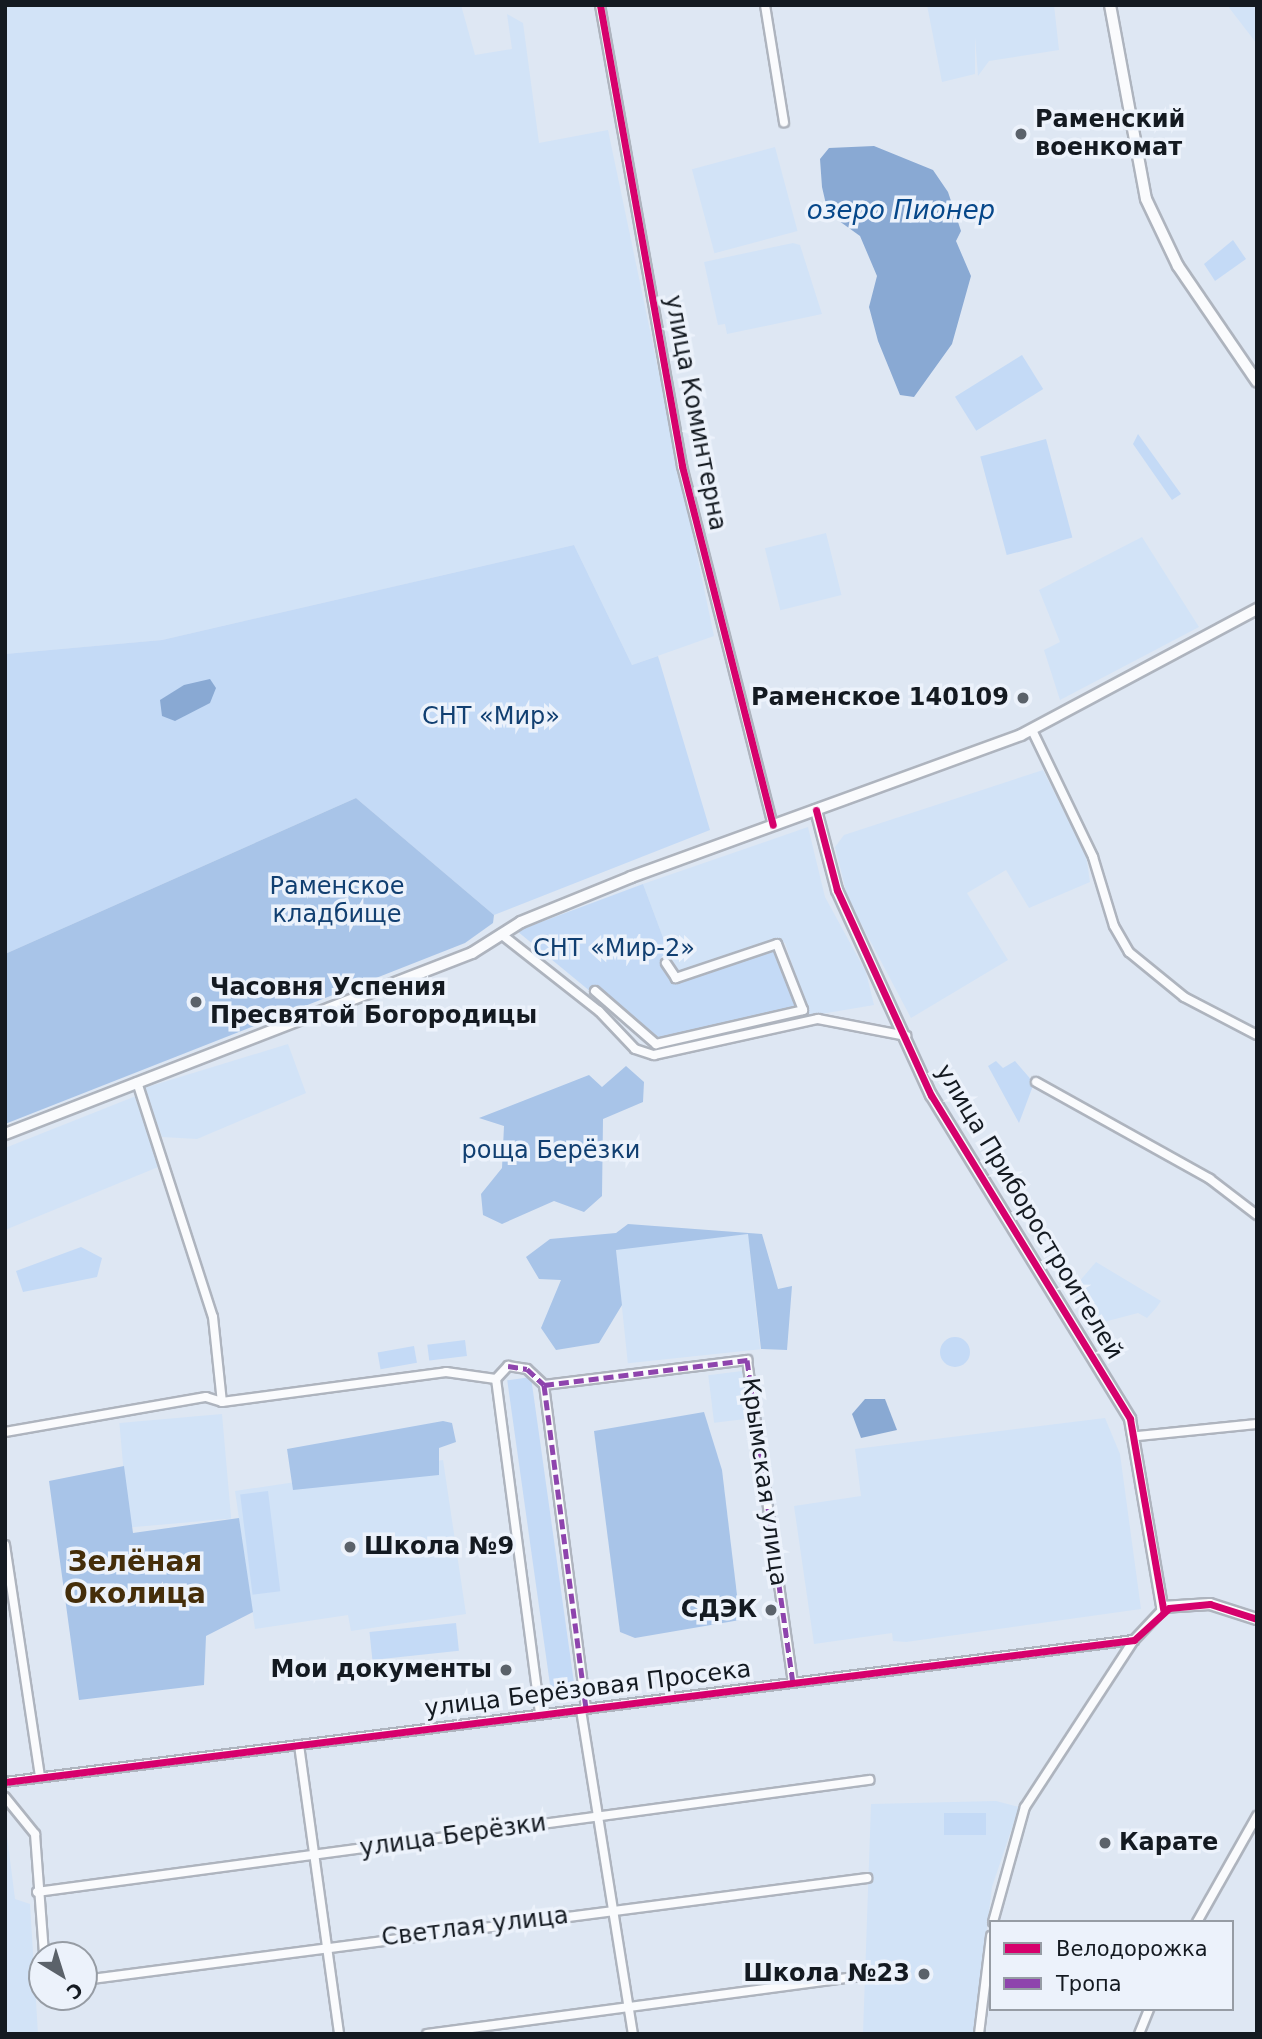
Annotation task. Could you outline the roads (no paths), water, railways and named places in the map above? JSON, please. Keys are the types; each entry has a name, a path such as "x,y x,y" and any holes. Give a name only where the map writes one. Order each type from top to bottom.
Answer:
{"main road":[{"path":"1110,5 1146,199 1178,266 1257,382"},
{"path":"5,1134 472,953 500,934 774,825 1032,730 1257,609"},
{"name":"улица Приборостроителей","path":"816,810 837,890 907,1036 931,1095 1137,1436 1165,1607"},
{"path":"1165,1607 1210,1604 1257,1619"}],"street":[{"name":"улица Коминтерна","path":"600,5 682,466 774,825"},
{"path":"765,5 784,122"},
{"path":"1032,730 1093,857 1114,926 1129,952 1143,970 1184,997 1257,1035"},
{"path":"500,934 599,1011 635,1049 654,1055 818,1020 907,1036"},
{"path":"595,991 656,1044 803,1010 777,944 676,978 666,962"},
{"path":"137,1082 212,1317 222,1402"},
{"path":"1036,1082 1210,1179 1257,1215"},
{"name":"Крымская улица","path":"544,1385 747,1360 793,1682"},
{"path":"496,1379 508,1366 527,1369 544,1385 595,1815 633,2034"},
{"path":"5,1432 206,1397 222,1402 446,1372 496,1379"},
{"path":"496,1379 540,1714"},
{"path":"1137,1436 1257,1424"},
{"path":"5,1545 40,1777"},
{"path":"994,1920 1025,1807 1134,1640 1165,1607"},
{"name":"улица Берёзовая Просека","path":"5,1782 1134,1640"},
{"path":"299,1745 339,2034"},
{"name":"улица Берёзки","path":"37,1892 869,1780"},
{"path":"5,1797 35,1834 42,1941"},
{"path":"1198,1920 1257,1816"},
{"name":"Светлая улица","path":"98,1978 328,1946 867,1878"},
{"path":"979,2034 989,1952"},
{"path":"426,2034 864,1976"},
{"path":"1139,2034 1148,2011"}],"water":[{"name":"озеро Пионер","path":"874,146 933,170 948,192 961,231 956,241 971,276 952,344 914,397 900,395 878,341 869,307 877,276 860,236 828,213 822,187 820,159 829,148"},
{"path":"210,679 216,688 210,703 175,721 162,716 160,700 184,685"},
{"path":"865,1399 885,1399 897,1430 861,1438 852,1414"}],"place":[{"name":"Раменский военкомат","path":"1021,134"},
{"name":"Раменское 140109","path":"1023,698"},
{"name":"Часовня Успения Пресвятой Богородицы","path":"196,1002"},
{"name":"Школа №9","path":"350,1547"},
{"name":"СДЭК","path":"771,1610"},
{"name":"Мои документы","path":"506,1670"},
{"name":"Карате","path":"1105,1843"},
{"name":"Школа №23","path":"924,1974"}],"district":[{"name":"Зелёная Околица","path":"135,1578"}],"park label":[{"name":"СНТ «Мир»","path":"491,717"},
{"name":"Раменское кладбище","path":"337,901"},
{"name":"СНТ «Мир-2»","path":"614,949"},
{"name":"роща Берёзки","path":"551,1151"}]}
